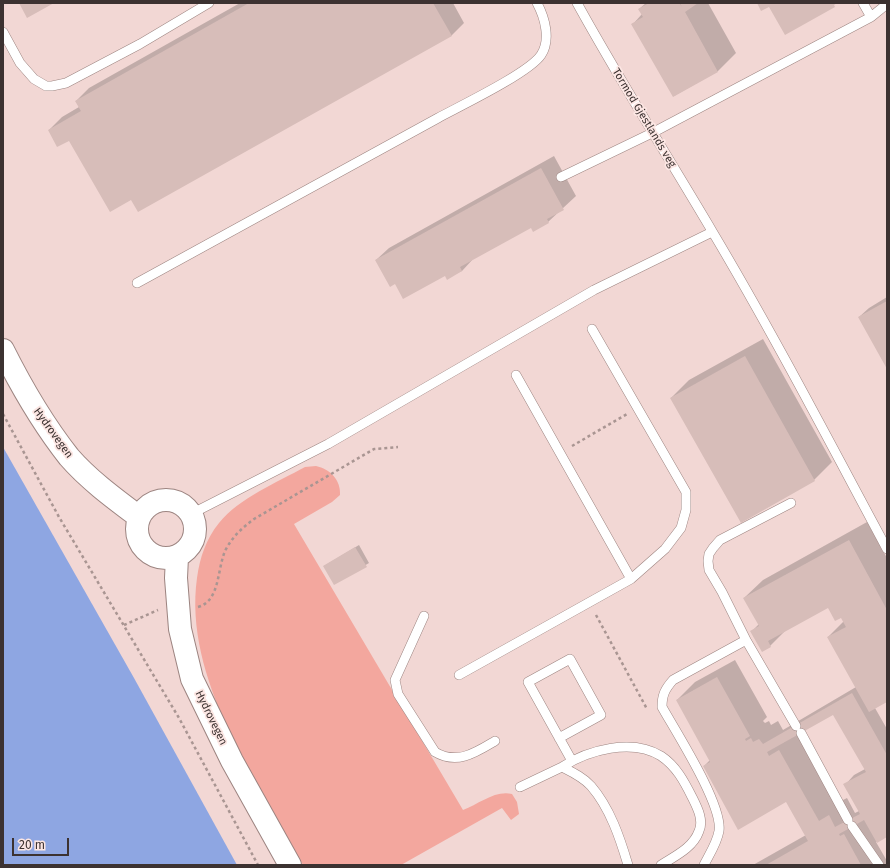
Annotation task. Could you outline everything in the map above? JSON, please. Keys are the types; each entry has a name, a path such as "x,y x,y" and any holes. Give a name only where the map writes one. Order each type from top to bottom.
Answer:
{"street":[{"name":"Hydrovegen","path":"3,350 21,386 48,428 70,458 94,482 139,517"},
{"path":"164,500 175,501 184,506 191,514 195,522 194,539 187,550 176,557 165,559 154,556 145,549 138,540 137,528 139,517 145,508 154,502 164,500"},
{"name":"Hydrovegen","path":"176,557 180,629 192,679 232,761 290,865"}],"lane":[{"path":"3,32 20,63 34,79 46,86 52,86 66,83 140,44 209,3"},
{"path":"137,283 458,107 535,62 545,48 546,38 546,29 537,3"},
{"name":"Tormod Gjestlands veg","path":"578,3 652,133 712,232 805,396 887,549"},
{"path":"863,3 870,17"},
{"path":"562,177 652,133 870,17 887,4"},
{"path":"191,514 328,444 594,290 712,232"},
{"path":"459,675 589,601 631,579 665,549 681,528 686,510 686,492 592,329"},
{"path":"516,375 631,579"},
{"path":"791,503 720,540 709,554 709,570 722,592 746,640 799,729 850,823 878,865"},
{"path":"424,616 395,680 398,694 435,752 444,757 456,759 470,756 495,741"},
{"path":"704,865 719,831 719,818 712,798 662,707 662,698 664,690 673,680 746,640"},
{"path":"559,738 601,715 570,659 528,682 559,738 572,761"},
{"path":"520,787 572,761 606,750 640,748 661,756 677,771 696,806 700,816 701,827 689,846 681,853 661,865"},
{"path":"562,767 582,778 591,787 616,830 628,865"}],"path":[{"path":"559,453 638,408"},
{"path":"3,414 59,516 179,718 258,865"},
{"path":"195,608 208,603 213,597 226,550 238,532 249,523 374,449 398,447"},
{"path":"589,601 649,712"},
{"path":"124,625 160,610"}],"shaded area":[{"path":"305,467 321,467 334,476 339,485 340,495 332,502 294,524 463,810 487,798 499,794 512,794 517,802 519,814 511,820 502,808 401,865 303,865 245,763 227,727 212,690 201,653 196,615 197,578 202,556 210,535 227,514 248,498"}],"water":[{"path":"3,447 134,678 237,865 3,865"}],"building":[{"path":"19,3 54,3 27,18"},
{"path":"249,3 433,3 452,36 138,212 131,200 110,212 69,141 57,147 48,130 81,111 75,101"},
{"path":"649,3 679,3 682,7 680,3 698,3 685,12 718,72 673,97 631,24 643,17 638,9"},
{"path":"757,3 837,3 834,5 835,7 785,35 769,7 761,11"},
{"path":"541,168 564,210 547,219 549,223 533,232 531,228 460,267 462,271 447,280 445,276 403,299 395,284 390,287 375,260"},
{"path":"887,301 887,369 858,317"},
{"path":"745,356 815,481 741,523 670,398"},
{"path":"849,540 887,610 887,702 869,712 827,637 846,627 841,618 835,621 828,608 768,641 771,647 762,652 750,631 759,626 743,598"},
{"path":"355,547 367,567 334,585 323,566"},
{"path":"717,677 750,736 745,739 746,741 751,738 753,742 759,739 763,744 852,693 887,755 887,837 877,843 864,820 839,834 840,836 844,834 861,865 766,865 808,841 786,802 738,830 703,766 710,762 676,700","holes":["833,715 866,772 843,784 860,814 835,827 829,815 819,821 779,750 769,756 767,752"]}]}
